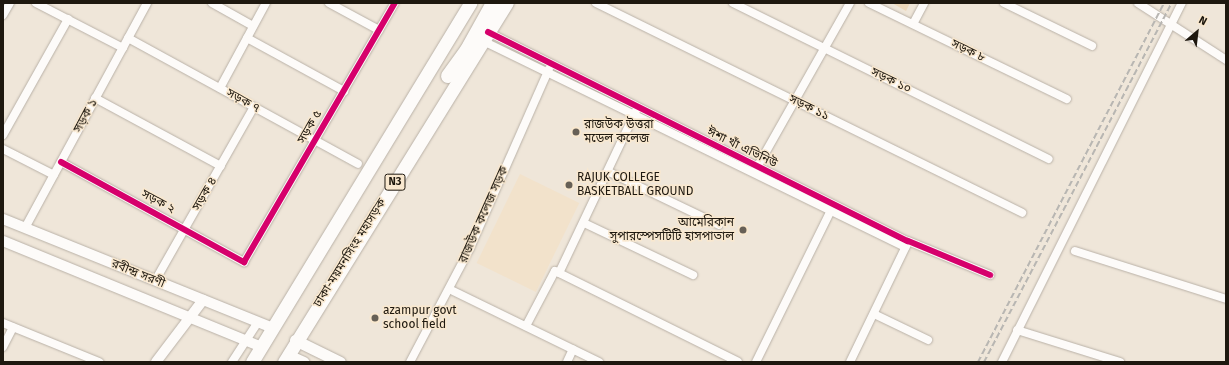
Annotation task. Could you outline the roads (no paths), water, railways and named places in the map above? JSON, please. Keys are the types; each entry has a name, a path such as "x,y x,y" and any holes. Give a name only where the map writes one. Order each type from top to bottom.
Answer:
{"highway":[{"name":"N3","path":"252,362 470,3"},
{"path":"451,80 493,3"},
{"name":"ঢাকা-ময়মনসিংহ মহাসড়ক","path":"286,358 295,340 451,80 486,36 507,3"}],"main road":[{"path":"295,340 340,362"},
{"path":"286,358 304,362"}],"street":[{"path":"3,15 10,3"},
{"path":"36,3 123,48"},
{"name":"সড়ক ১","path":"25,228 147,3"},
{"path":"212,3 253,26"},
{"path":"220,88 266,3"},
{"path":"329,3 379,30"},
{"name":"সড়ক ৫","path":"244,262 395,3"},
{"name":"সড়ক ১১","path":"596,3 1022,213"},
{"name":"সড়ক ১০","path":"733,3 1049,159"},
{"path":"755,170 796,102 850,3"},
{"name":"সড়ক ৮","path":"869,3 1067,99"},
{"path":"913,24 924,3"},
{"path":"1004,3 1092,46"},
{"path":"1002,362 1170,24 1182,3"},
{"path":"1141,4 1226,60"},
{"path":"3,135 68,19"},
{"name":"ঈশা খাঁ এভিনিউ","path":"486,36 636,112 907,244"},
{"name":"সড়ক ৭","path":"128,38 358,164"},
{"path":"247,38 344,91"},
{"name":"রাজউক কলেজ সড়ক","path":"410,362 449,289 549,68"},
{"path":"95,98 221,166"},
{"name":"সড়ক ৪","path":"155,281 254,107"},
{"path":"560,273 636,112"},
{"path":"3,149 54,175"},
{"name":"সড়ক ২","path":"61,162 244,262"},
{"path":"609,172 719,225"},
{"path":"756,362 832,207"},
{"name":"রবীন্দ্র সরণী","path":"3,219 273,328"},
{"path":"584,223 693,275"},
{"name":"রবীন্দ্র সরণী","path":"3,241 262,347"},
{"path":"850,362 907,244 990,275"},
{"path":"1075,251 1226,299"},
{"path":"526,326 555,271 738,362"},
{"path":"449,289 599,362"},
{"path":"156,362 203,300"},
{"path":"874,314 928,340"},
{"path":"232,362 258,322"},
{"path":"3,323 88,360 99,362"},
{"path":"3,347 14,327"},
{"path":"1017,330 1120,362"},
{"path":"567,362 573,349"}],"railway":[{"path":"978,362 1164,3"},
{"path":"984,362 1172,3"}],"place":[{"name":"রাজউক উত্তরা মডেল কলেজ","path":"576,132"},
{"name":"RAJUK COLLEGE BASKETBALL GROUND","path":"569,185"},
{"name":"আমেরিকান সুপারস্পেসটিটি হাসপাতাল","path":"743,230"},
{"name":"azampur govt school field","path":"375,318"}]}
